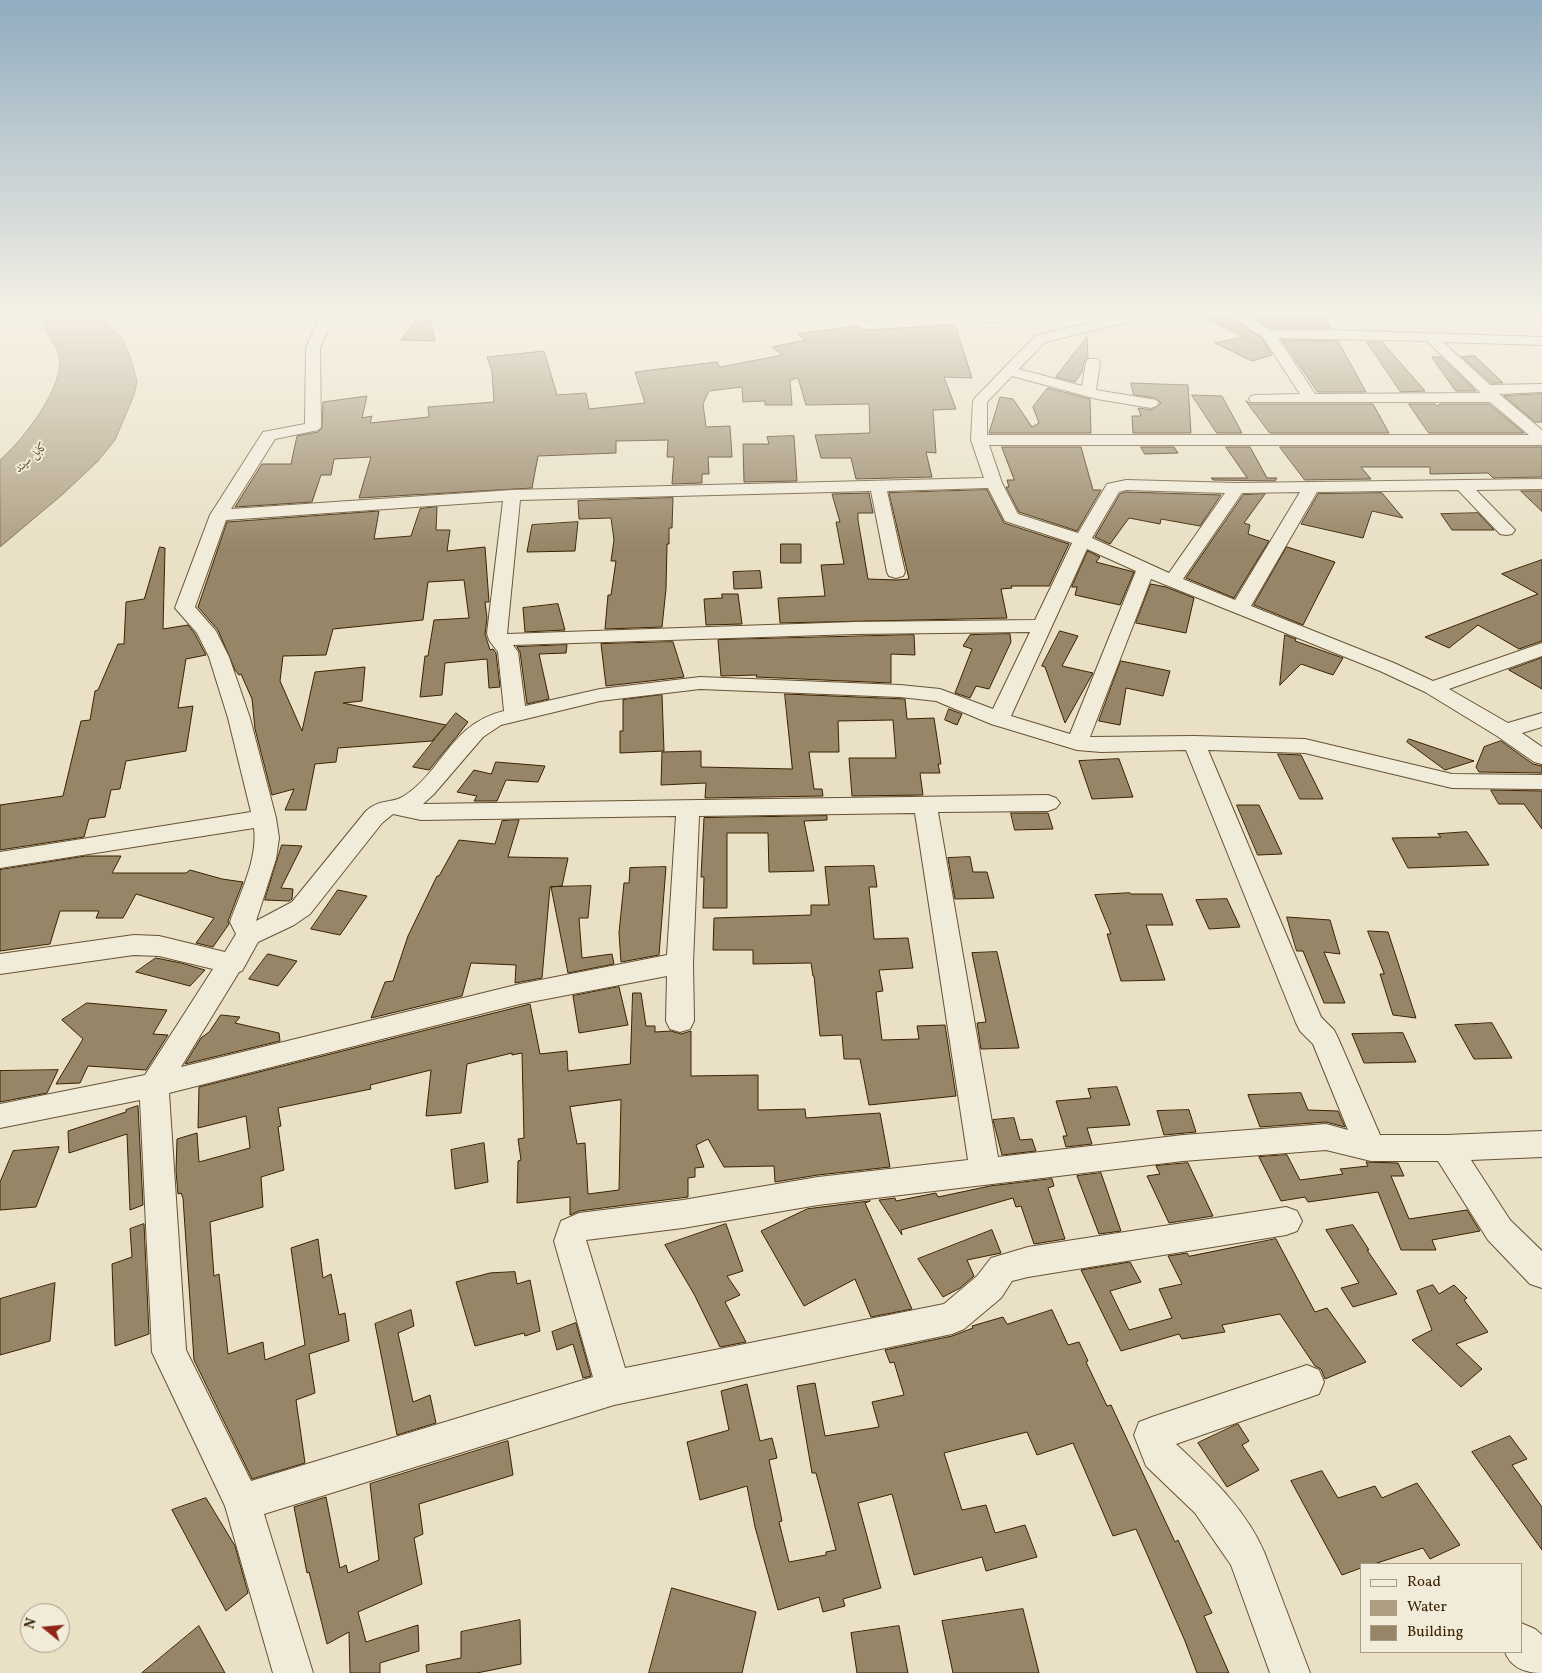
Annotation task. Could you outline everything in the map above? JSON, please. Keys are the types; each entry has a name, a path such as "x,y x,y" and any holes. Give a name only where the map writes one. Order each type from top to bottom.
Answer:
{"street":[{"path":"249,935 243,922 264,859 267,838 264,818 239,718 218,657 206,631 185,608 219,515 269,435 312,427 312,394"},
{"path":"986,394 980,401 979,440 994,482 1011,517 1082,540 1172,581 1432,688 1505,731 1542,757"},
{"path":"1100,394 1151,403"},
{"path":"1308,394 1311,399"},
{"path":"1256,399 1488,394"},
{"path":"1491,394 1542,439"},
{"path":"979,440 1542,439"},
{"path":"219,515 512,495 994,482"},
{"path":"999,719 1082,540 1113,488 1118,486 1237,488 1542,484"},
{"path":"1462,485 1506,530"},
{"path":"878,486 896,572"},
{"path":"1240,608 1309,492 1308,487"},
{"path":"1172,581 1237,488"},
{"path":"512,495 497,633 499,640 508,652 515,714"},
{"path":"1077,742 1146,569"},
{"path":"499,640 855,628 1042,626"},
{"path":"1432,688 1542,649"},
{"path":"293,1673 242,1502 169,1352 154,1085 233,964 249,935 285,918 301,908 374,817 383,809 410,803 426,788 475,732 494,720 600,695 700,683 900,691 940,695 999,719 1077,742 1101,745 1194,743 1305,746 1452,781 1542,782"},
{"path":"1505,731 1542,720"},
{"path":"1194,743 1310,1023 1324,1038 1371,1148"},
{"path":"392,807 422,812 1048,803"},
{"path":"925,804 985,1172"},
{"path":"680,1021 680,963 688,809"},
{"path":"0,860 264,818"},
{"path":"0,964 134,945 159,946 233,964"},
{"path":"0,1116 154,1085 520,994 680,963"},
{"path":"614,1388 570,1241 572,1231 580,1227 683,1214 818,1191 1183,1148 1326,1137 1371,1148 1446,1148 1542,1144"},
{"path":"1446,1148 1499,1230 1542,1273"},
{"path":"242,1502 614,1388 952,1318 989,1287 1002,1269 1028,1262 1286,1220"},
{"path":"1290,1673 1246,1554 1208,1500 1159,1453 1152,1435 1307,1382"},
{"path":"1522,1644 1542,1658"}],"water":[{"name":"کابل سيند","path":"50,394 134,394 115,440 97,462 63,494 0,547 0,460 30,427"}],"building":[{"path":"493,394 586,394 589,409 645,403 642,394 708,394 703,404 706,427 730,426 732,457 708,457 709,474 702,474 702,483 672,484 674,457 667,457 668,440 616,441 616,453 538,456 532,488 359,498 371,457 334,459 331,475 321,475 312,502 235,507 262,464 291,464 297,436 318,432 322,428 323,402 367,396 362,418 372,416 370,423 429,417 428,407 494,402"},
{"path":"742,394 791,394 792,405 765,405 765,401 743,402"},
{"path":"803,394 950,394 956,409 933,410 936,453 926,452 932,477 856,479 851,458 821,458 815,435 870,433 869,404 806,405"},
{"path":"1043,394 1071,394 1090,399 1091,433 989,433 1000,397 1013,399 1032,427 1039,423 1033,407"},
{"path":"1189,394 1191,433 1133,433 1132,416 1141,416 1138,408 1152,410 1161,403 1156,398 1134,395"},
{"path":"1542,394 1542,422 1535,422 1504,396"},
{"path":"1192,395 1222,396 1242,433 1217,433"},
{"path":"1246,401 1251,404 1373,404 1389,433 1270,433"},
{"path":"1409,404 1435,404 1437,406 1440,404 1489,404 1524,433 1429,433"},
{"path":"794,436 797,481 744,482 743,444 769,444 767,437"},
{"path":"1002,447 1081,447 1093,490 1101,490 1077,531 1019,512 1006,487 1009,487 1007,480 1014,480"},
{"path":"1141,447 1174,447 1178,453 1145,454"},
{"path":"1226,447 1250,447 1267,478 1277,478 1275,481 1213,480 1211,478 1247,478"},
{"path":"1280,447 1542,447 1542,477 1493,478 1488,473 1430,474 1430,467 1361,467 1371,479 1305,480"},
{"path":"987,490 1004,523 1069,544 1049,586 1011,586 1012,588 1001,589 1007,618 780,623 778,598 825,596 821,565 844,564 836,522 840,522 832,494 869,493 873,513 858,513 868,579 897,580 909,579 889,493"},
{"path":"1521,491 1542,491 1542,511"},
{"path":"1126,492 1221,495 1200,526 1161,519 1160,524 1129,518 1110,544 1095,537 1120,494"},
{"path":"1382,493 1403,518 1372,511 1363,538 1301,524 1318,494"},
{"path":"1265,494 1244,523 1250,525 1248,534 1269,541 1234,598 1186,578 1243,495"},
{"path":"673,498 672,528 669,528 669,544 667,544 666,589 662,627 605,629 608,595 611,595 616,561 611,561 614,540 611,518 579,519 578,501"},
{"path":"437,507 436,530 450,530 447,551 485,547 489,602 485,602 487,618 485,634 490,650 493,649 496,653 500,687 489,688 487,659 445,663 442,695 420,697 425,656 428,656 434,620 469,618 464,580 428,582 423,620 333,629 326,655 283,656 280,681 302,731 315,672 365,667 362,701 343,703 446,725 432,741 338,748 336,762 315,764 306,810 285,810 294,789 272,795 255,729 252,699 241,674 239,675 235,670 218,630 198,607 227,522 379,511 374,539 411,536 420,509"},
{"path":"1478,513 1494,530 1452,530 1441,514"},
{"path":"578,522 575,551 527,552 532,525"},
{"path":"781,544 801,544 801,563 781,563"},
{"path":"160,547 165,548 163,629 188,625 206,655 186,659 178,708 193,706 186,751 126,761 120,789 111,790 105,817 89,819 84,837 0,850 0,805 63,796 81,721 90,720 95,691 98,690 118,644 124,644 126,602 144,599"},
{"path":"1287,547 1335,562 1303,625 1254,605"},
{"path":"1088,551 1100,557 1096,562 1134,572 1120,605 1075,595 1077,587 1072,587"},
{"path":"1542,560 1542,641 1519,649 1478,625 1449,648 1425,637 1538,594 1502,574"},
{"path":"760,571 762,588 734,589 733,572"},
{"path":"1151,584 1166,587 1194,598 1186,633 1136,623"},
{"path":"722,594 738,594 742,624 706,625 704,599 722,598"},
{"path":"558,604 565,630 525,632 523,608"},
{"path":"1060,631 1078,636 1062,666 1093,673 1065,723 1045,667 1042,666"},
{"path":"1010,634 1011,642 989,689 976,686 970,698 955,693 972,649 963,646 970,635"},
{"path":"914,635 915,655 891,654 891,683 756,677 757,675 721,676 718,640"},
{"path":"1285,635 1296,639 1295,641 1343,658 1333,675 1301,664 1280,685"},
{"path":"673,642 684,677 606,686 601,644"},
{"path":"567,645 566,653 539,654 549,699 527,704 520,652 517,647"},
{"path":"1542,658 1542,689 1509,670"},
{"path":"1121,661 1170,671 1163,696 1126,688 1120,725 1099,721"},
{"path":"785,694 905,699 907,719 934,718 941,764 938,764 940,773 920,773 923,795 852,796 849,758 896,758 893,720 838,721 839,752 809,752 814,789 822,789 823,796 705,798 706,783 661,785 662,752 701,751 701,767 792,769"},
{"path":"662,695 664,751 620,753 620,731 623,731 623,700"},
{"path":"949,709 962,714 957,725 945,720"},
{"path":"456,713 468,722 458,735 429,770 413,767"},
{"path":"1409,739 1474,761 1445,770 1407,742"},
{"path":"1501,741 1533,764 1542,766 1542,773 1479,772 1476,767 1484,747"},
{"path":"1278,754 1301,755 1323,799 1300,799"},
{"path":"1119,759 1133,797 1092,799 1079,761"},
{"path":"496,762 545,766 538,782 506,780 497,801 474,801 477,796 457,792 474,770 491,774"},
{"path":"1491,790 1542,791 1542,829 1524,804 1499,804"},
{"path":"1237,805 1259,805 1282,854 1258,855"},
{"path":"1011,813 1048,813 1053,829 1015,830"},
{"path":"827,816 827,820 804,821 814,871 769,872 768,833 727,833 727,908 703,908 704,877 701,877 704,818"},
{"path":"519,820 508,857 568,858 562,886 550,887 542,978 515,983 516,965 471,963 462,996 371,1018 385,982 393,981 408,936 437,876 439,876 459,840 495,844 502,821"},
{"path":"1467,832 1489,865 1408,868 1392,838 1441,837 1438,834"},
{"path":"282,845 302,846 281,888 293,889 292,899 289,901 265,900"},
{"path":"86,856 121,856 112,873 186,873 190,870 222,879 243,882 228,921 229,924 213,947 196,943 214,918 136,894 123,918 96,918 99,911 60,911 50,944 0,951 0,870"},
{"path":"970,857 973,872 987,872 994,898 955,899 948,858"},
{"path":"874,866 877,887 869,887 874,939 908,938 913,968 879,970 883,991 876,992 882,1040 919,1039 917,1026 945,1025 956,1096 869,1105 860,1059 844,1059 842,1035 820,1036 811,963 753,964 753,950 713,950 714,918 811,915 811,905 829,905 825,867"},
{"path":"666,867 659,955 621,962 619,933 624,883 629,883 630,868"},
{"path":"591,886 588,918 579,918 582,958 612,954 614,964 568,973 551,887"},
{"path":"338,890 367,896 340,935 311,929"},
{"path":"1162,894 1173,925 1146,925 1165,980 1121,981 1107,934 1111,934 1095,895"},
{"path":"1227,899 1240,927 1209,929 1196,900"},
{"path":"1287,917 1330,920 1340,954 1324,952 1345,1003 1324,1003 1303,951 1297,951"},
{"path":"1368,931 1388,932 1416,1018 1393,1015 1380,974 1384,974"},
{"path":"997,952 1019,1048 981,1049 977,1023 986,1022 972,953"},
{"path":"268,954 297,961 278,986 249,979"},
{"path":"156,958 205,970 190,986 136,972"},
{"path":"619,987 628,1025 579,1033 573,996"},
{"path":"633,993 641,993 646,1026 655,1026 655,1032 671,1031 681,1034 691,1031 691,1076 758,1075 758,1110 805,1109 806,1118 880,1113 890,1167 775,1182 774,1166 724,1167 708,1139 696,1145 704,1167 695,1168 695,1177 688,1178 688,1197 579,1211 570,1215 570,1197 517,1203 518,1161 521,1160 518,1139 524,1138 522,1053 512,1055 512,1053 467,1064 461,1113 426,1116 431,1070 370,1085 371,1089 278,1108 281,1126 278,1127 284,1170 261,1177 263,1207 210,1222 214,1276 219,1274 228,1354 263,1342 265,1360 305,1345 291,1248 318,1239 323,1278 331,1274 339,1315 345,1313 349,1341 309,1354 315,1393 296,1400 305,1463 252,1479 194,1360 183,1198 181,1193 178,1194 176,1171 177,1139 197,1133 199,1162 250,1148 246,1116 198,1128 199,1087 530,1004 540,1054 567,1051 568,1071 630,1064","holes":["621,1100 619,1190 588,1194 585,1143 577,1144 570,1107"]},
{"path":"87,1003 167,1010 153,1034 168,1035 146,1070 88,1066 80,1083 56,1084 83,1039 62,1020"},
{"path":"221,1015 240,1017 235,1023 279,1033 280,1041 185,1064 201,1038 209,1032"},
{"path":"1492,1023 1512,1058 1474,1059 1455,1025"},
{"path":"1403,1033 1416,1062 1364,1063 1352,1034"},
{"path":"58,1070 47,1093 0,1102 0,1071"},
{"path":"1117,1087 1130,1125 1087,1128 1092,1144 1066,1147 1063,1136 1067,1136 1056,1101 1091,1098 1088,1089"},
{"path":"1301,1093 1308,1110 1338,1111 1345,1127 1326,1122 1260,1127 1248,1095"},
{"path":"138,1106 143,1205 130,1210 127,1134 69,1153 68,1131 126,1112 126,1110"},
{"path":"1189,1110 1196,1132 1164,1135 1157,1111"},
{"path":"1014,1118 1020,1140 1032,1139 1036,1151 1002,1155 993,1120"},
{"path":"484,1143 488,1182 455,1189 451,1150"},
{"path":"59,1147 36,1207 0,1210 0,1182 13,1151"},
{"path":"1287,1155 1300,1180 1343,1174 1340,1169 1368,1166 1366,1162 1398,1163 1404,1176 1391,1176 1409,1219 1467,1210 1480,1231 1432,1240 1436,1250 1401,1250 1378,1192 1308,1202 1305,1197 1281,1201 1259,1157"},
{"path":"1188,1163 1213,1216 1169,1223 1147,1176 1160,1174 1156,1166"},
{"path":"1101,1173 1121,1231 1099,1234 1077,1176"},
{"path":"1052,1179 1054,1186 1048,1188 1065,1239 1034,1244 1021,1206 1016,1207 1013,1198 901,1230 902,1235 879,1200 895,1198 896,1201 936,1193 938,1197 990,1186"},
{"path":"870,1201 865,1203 912,1309 871,1317 855,1279 804,1306 761,1231 807,1209"},
{"path":"144,1224 149,1334 115,1346 112,1264 132,1257 130,1229"},
{"path":"726,1224 743,1271 727,1276 740,1295 725,1302 746,1342 720,1347 694,1294 665,1245"},
{"path":"1353,1225 1369,1250 1367,1250 1397,1294 1353,1307 1341,1288 1359,1283 1326,1230"},
{"path":"992,1230 1001,1253 967,1260 974,1276 960,1288 943,1297 918,1259"},
{"path":"1276,1239 1315,1312 1327,1308 1366,1362 1325,1379 1321,1369 1315,1366 1280,1314 1222,1325 1225,1332 1182,1339 1179,1334 1121,1351 1081,1270 1130,1262 1141,1282 1110,1291 1129,1330 1172,1318 1159,1289 1182,1284 1168,1256 1187,1253 1189,1256"},
{"path":"515,1272 517,1284 530,1280 540,1331 525,1336 524,1333 475,1346 456,1282 490,1273"},
{"path":"55,1283 50,1341 0,1355 0,1299"},
{"path":"1433,1285 1439,1294 1454,1285 1467,1298 1464,1300 1488,1332 1456,1344 1482,1369 1461,1387 1412,1340 1432,1330 1417,1291"},
{"path":"411,1310 414,1326 398,1333 413,1402 430,1395 436,1423 397,1435 375,1324"},
{"path":"1052,1310 1068,1345 1079,1342 1088,1361 1086,1362 1107,1406 1111,1405 1175,1542 1178,1540 1212,1613 1204,1616 1229,1673 1197,1673 1136,1529 1113,1536 1073,1443 1037,1455 1027,1432 944,1453 962,1510 986,1505 995,1533 1025,1525 1037,1557 986,1571 982,1557 914,1575 892,1494 858,1503 881,1588 843,1599 845,1606 823,1612 819,1597 778,1610 755,1527 747,1486 700,1500 687,1442 729,1430 721,1391 747,1384 760,1441 772,1438 777,1458 769,1460 782,1521 779,1522 789,1562 826,1555 826,1552 836,1550 816,1473 812,1473 797,1386 815,1383 825,1436 879,1427 872,1402 904,1395 894,1362 890,1363 885,1350 952,1336 973,1328 972,1326 1003,1317 1007,1324"},
{"path":"576,1323 591,1376 583,1378 573,1344 557,1350 552,1332"},
{"path":"1238,1424 1249,1441 1242,1445 1259,1470 1227,1487 1198,1443"},
{"path":"1510,1436 1527,1459 1512,1465 1542,1507 1542,1550 1472,1452"},
{"path":"508,1441 513,1475 419,1504 423,1534 414,1538 422,1584 358,1612 366,1642 418,1625 419,1651 380,1663 380,1673 350,1673 349,1632 327,1644 309,1572 307,1573 294,1507 326,1497 340,1568 346,1565 348,1573 379,1560 370,1484"},
{"path":"1322,1471 1338,1498 1375,1486 1382,1498 1417,1483 1460,1545 1430,1559 1423,1548 1377,1563 1360,1563 1360,1568 1342,1575 1291,1481"},
{"path":"206,1498 235,1546 248,1593 226,1611 172,1510"},
{"path":"672,1588 756,1612 742,1673 649,1673"},
{"path":"1023,1609 1039,1673 953,1673 942,1621"},
{"path":"520,1620 521,1664 477,1673 427,1673 426,1665 461,1658 461,1632"},
{"path":"199,1626 225,1673 142,1673"},
{"path":"899,1626 908,1673 857,1673 851,1633"}]}
